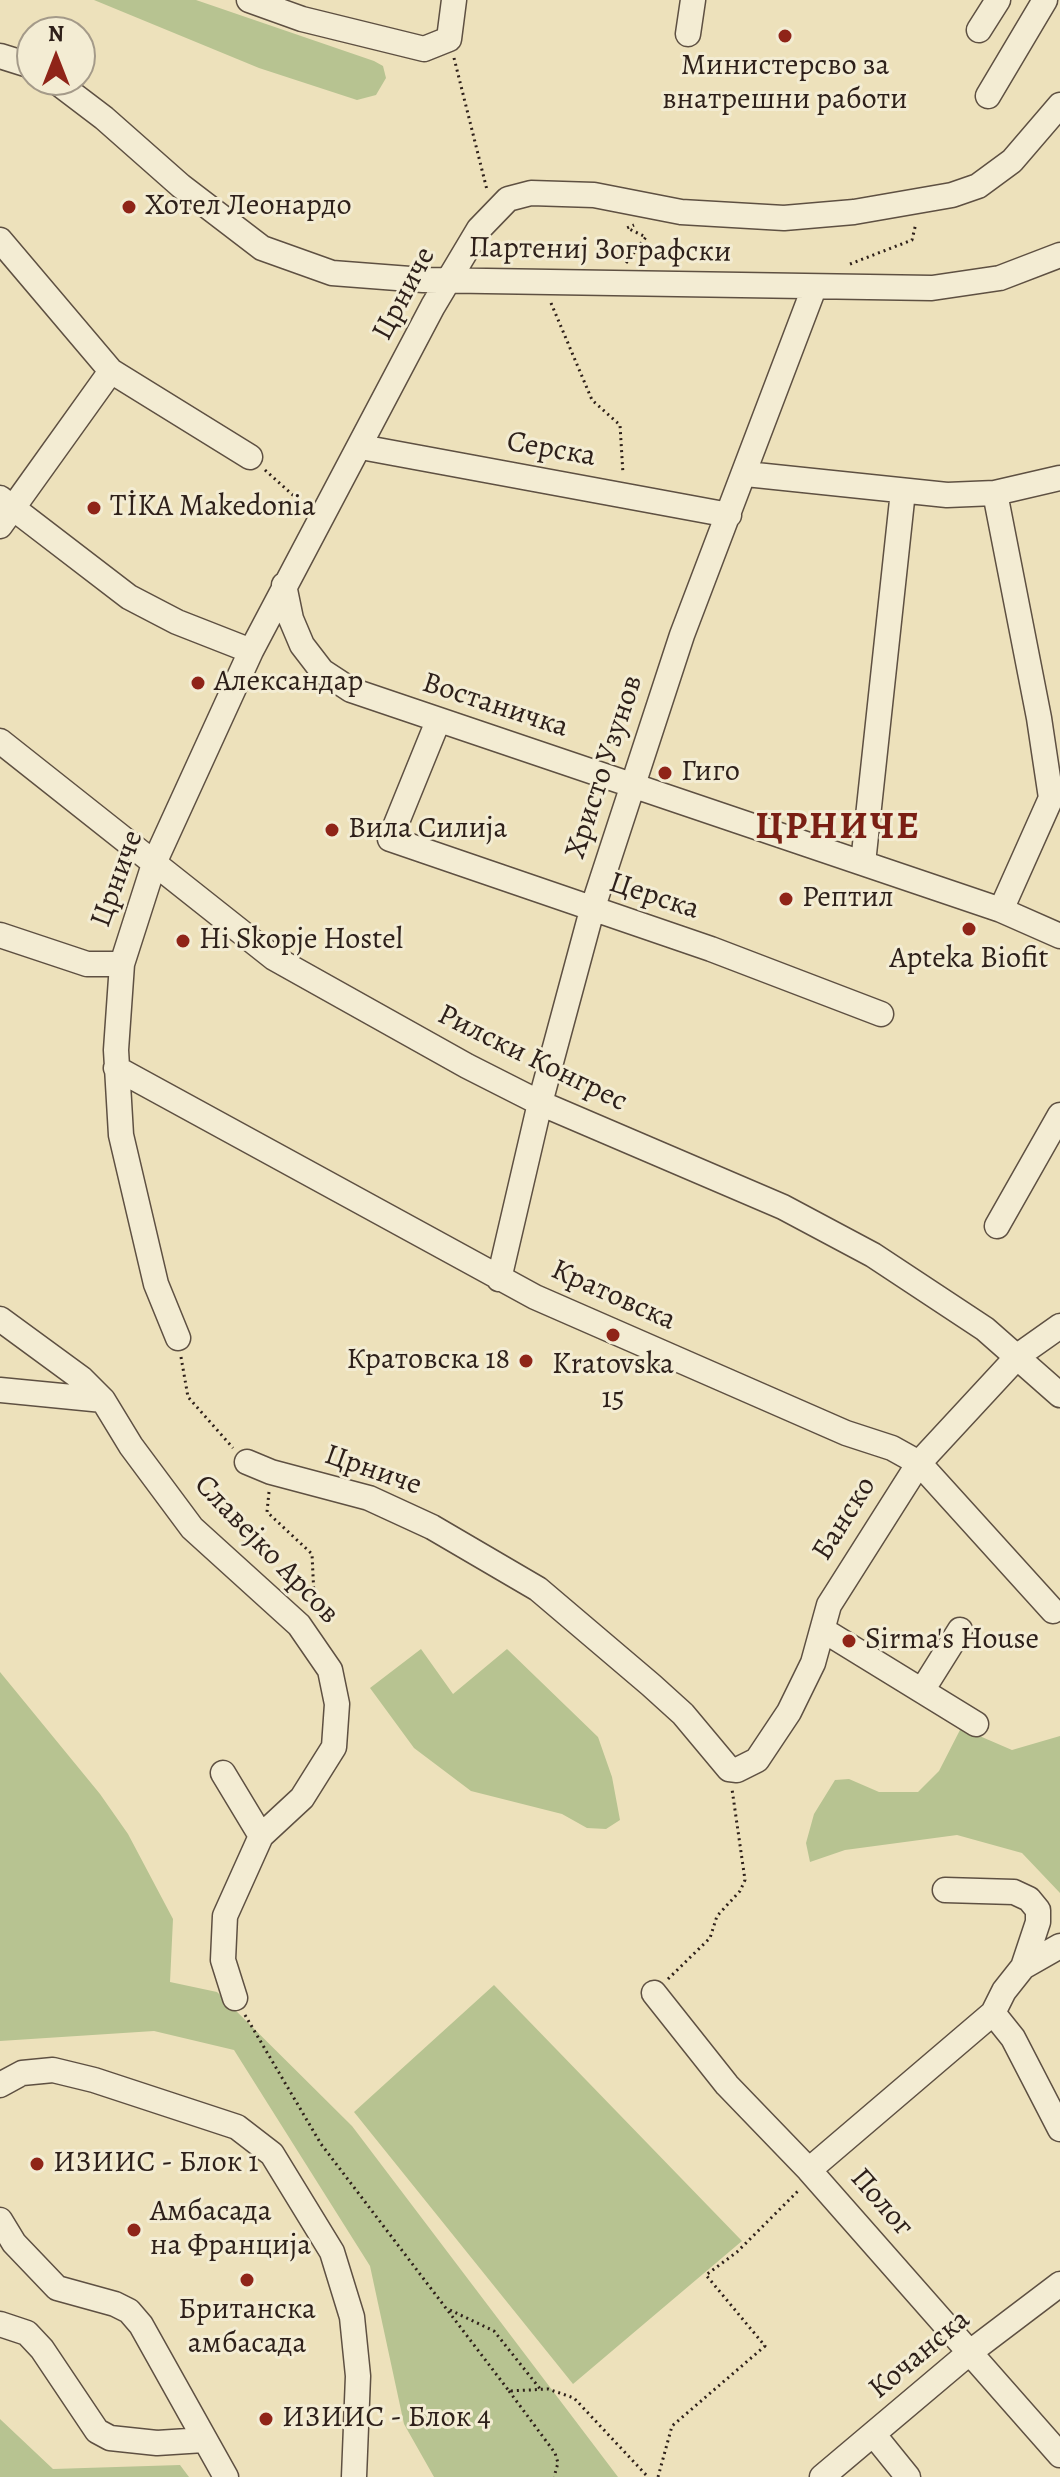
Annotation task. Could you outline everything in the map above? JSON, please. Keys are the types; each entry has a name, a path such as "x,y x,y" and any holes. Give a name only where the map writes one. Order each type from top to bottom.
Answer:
{"street":[{"path":"249,0 289,15 414,48 434,47 449,39 454,0"},
{"path":"688,34 693,0"},
{"path":"979,30 998,0"},
{"path":"988,96 1045,0"},
{"name":"Партениј Зографски","path":"75,96 181,186 262,248 332,273 447,281 814,288 957,286 1019,273 1060,255"},
{"name":"Црниче","path":"178,1338 156,1284 121,1135 116,1068 122,964 155,861 251,651 470,241 493,212 508,199 531,193 594,195 681,212 784,218 963,193 985,183 1020,154 1060,105"},
{"path":"0,240 111,371 250,457"},
{"name":"Христо Узунов","path":"499,1279 540,1103 592,910 682,635 746,474 814,288"},
{"path":"111,371 4,511 129,597 177,622 251,651"},
{"name":"Серска","path":"361,447 729,515"},
{"path":"746,474 947,495 995,493 1060,478"},
{"path":"863,863 903,491"},
{"path":"995,493 1056,797 1001,910"},
{"name":"Востаничка","path":"284,585 296,633 322,671 351,690 1001,910 1060,936"},
{"name":"Церска","path":"438,721 390,839 711,949 881,1014"},
{"name":"Рилски Конгрес","path":"0,741 274,958 467,1066 540,1103 783,1207 873,1255 1019,1355 1060,1395"},
{"name":"Црниче","path":"0,935 87,964 122,964"},
{"name":"Кратовска","path":"116,1068 499,1279 846,1433 892,1448 919,1463 1053,1611"},
{"path":"997,1226 1060,1115"},
{"name":"Славејко Арсов","path":"0,1319 82,1379 103,1400 131,1446 192,1528 299,1625 330,1670 337,1704 334,1747 302,1798 261,1836 225,1916 221,1937 223,1960 235,1998"},
{"name":"Банско","path":"729,1769 751,1765 773,1736 813,1663 829,1605 919,1463 1019,1355 1060,1326"},
{"path":"0,1390 103,1400"},
{"name":"Црниче","path":"247,1462 391,1508 538,1589 603,1641 683,1714 729,1769"},
{"path":"823,1630 976,1724"},
{"path":"923,1689 960,1630"},
{"path":"223,1773 261,1836"},
{"path":"812,2173 993,2013 1004,1991 1023,1967 1038,1922 1034,1903 1014,1892 945,1890"},
{"path":"1023,1967 1060,1946"},
{"name":"Полог","path":"654,1993 727,2085 812,2173 1060,2455"},
{"path":"993,2013 1013,2038 1060,2129"},
{"path":"0,2085 22,2073 53,2070 94,2080 237,2127 272,2154 332,2252 345,2290 356,2340 358,2376 357,2465 354,2477"},
{"path":"0,2220 14,2243 57,2288 129,2311 141,2325 176,2384 226,2477"},
{"name":"Кочанска","path":"822,2477 969,2353 1060,2284"},
{"path":"0,2324 27,2333 42,2349 97,2431 110,2438 157,2443 204,2440"},
{"path":"874,2435 908,2477"}],"path":[{"path":"449,39 493,212"},
{"path":"843,267 912,240 921,201"},
{"path":"637,283 626,262 646,237 627,228 641,223"},
{"path":"542,281 592,400 620,425 624,496"},
{"path":"250,457 321,520"},
{"path":"178,1338 188,1397 247,1462"},
{"path":"271,1472 267,1512 312,1554 314,1596 299,1625"},
{"path":"654,1993 710,1938 717,1916 740,1891 745,1880 729,1769"},
{"path":"235,1998 321,2144 555,2453 558,2463 554,2477"},
{"path":"658,2477 672,2426 765,2346 706,2275 737,2252 812,2173"},
{"path":"446,2309 494,2331 541,2390"},
{"path":"509,2391 541,2390 574,2398 648,2477"}],"green space":[{"path":"94,0 196,0 374,61 383,66 386,78 376,95 357,100 259,68"},
{"path":"421,1649 453,1694 507,1649 598,1737 612,1777 620,1820 606,1829 587,1828 562,1814 471,1791 414,1748 370,1688"},
{"path":"0,1672 100,1794 128,1834 173,1919 170,1982 217,1992 352,2126 618,2477 434,2477 404,2424 370,2266 234,2050 154,2031 0,2041"},
{"path":"961,1728 1012,1750 1060,1736 1060,1893 1022,1853 957,1835 845,1850 810,1862 806,1843 814,1814 835,1780 849,1779 879,1792 918,1792 939,1771"},
{"path":"494,1985 742,2241 573,2384 354,2112"},
{"path":"0,2419 53,2469 180,2465 189,2477 0,2477"}],"place":[{"name":"Министерсво за внатрешни работи","path":"785,36"},
{"name":"Хотел Леонардо","path":"129,207"},
{"name":"TİKA Makedonia","path":"94,508"},
{"name":"Александар","path":"198,683"},
{"name":"Гиго","path":"665,773"},
{"name":"Вила Силија","path":"332,830"},
{"name":"Рептил","path":"786,899"},
{"name":"Apteka Biofit","path":"969,929"},
{"name":"Hi Skopje Hostel","path":"183,941"},
{"name":"Kratovska 15","path":"613,1335"},
{"name":"Кратовска 18","path":"526,1361"},
{"name":"Sirma's House","path":"849,1641"},
{"name":"ИЗИИС - Блок 1","path":"37,2164"},
{"name":"Амбасада на Франција","path":"134,2230"},
{"name":"Британска амбасада","path":"247,2280"},
{"name":"ИЗИИС - Блок 4","path":"266,2419"}],"district":[{"name":"ЦРНИЧЕ","path":"838,829"}]}
